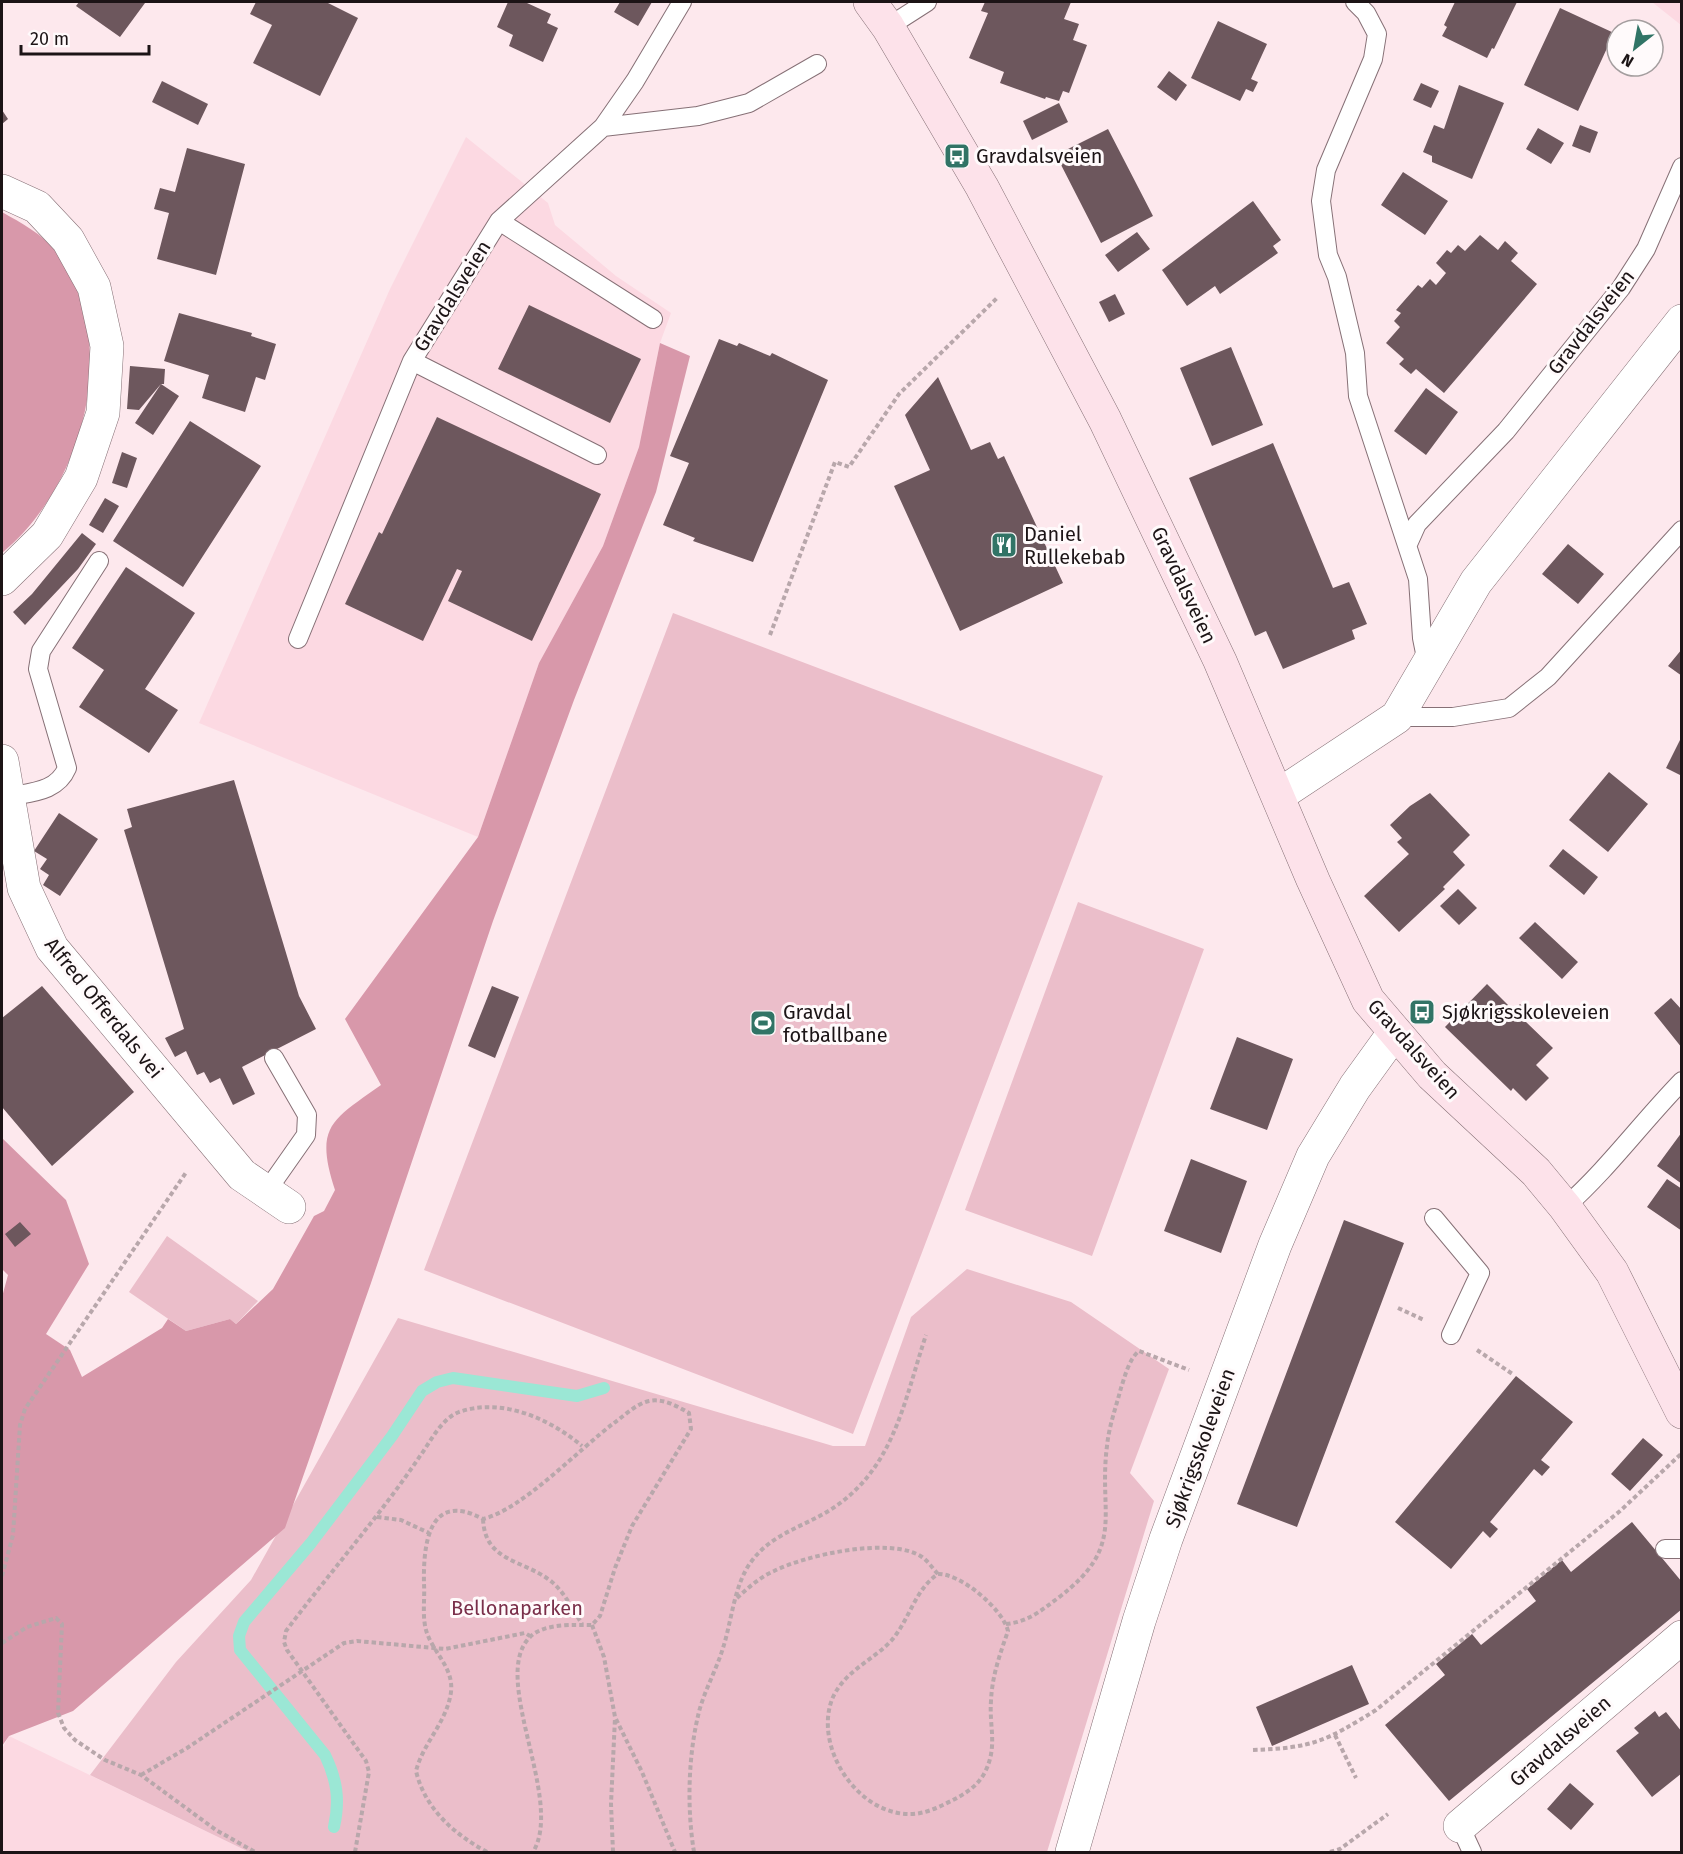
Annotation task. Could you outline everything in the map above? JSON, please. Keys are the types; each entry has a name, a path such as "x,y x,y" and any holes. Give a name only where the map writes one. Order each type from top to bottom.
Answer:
{"main road":[{"name":"Gravdalsveien","path":"879,14 982,187 1105,420 1220,661 1342,947 1368,1000 1432,1076 1536,1172 1565,1207 1612,1272 1682,1412"}],"street":[{"path":"2,191 37,207 68,240 94,287 107,346 103,413 81,477 47,535 2,579"},
{"path":"1279,795 1397,717 1476,582 1682,321"},
{"name":"Alfred Offerdals vei","path":"2,761 24,888 52,948 242,1175 278,1199"},
{"name":"Sjøkrigsskoleveien","path":"1072,1852 1139,1621 1275,1245 1313,1156 1355,1087 1394,1033"},
{"name":"Gravdalsveien","path":"1466,1839 1682,1637"}],"lane":[{"name":"Gravdalsveien","path":"298,639 412,361 499,221 603,127 635,81 682,2"},
{"path":"879,14 927,2"},
{"path":"1355,2 1366,13 1377,34 1373,59 1326,171 1321,201 1328,255 1337,277 1355,353 1358,396 1418,579 1422,638 1428,664"},
{"path":"603,127 698,116 749,103 817,64"},
{"name":"Gravdalsveien","path":"1408,544 1417,524 1506,431 1621,288 1646,249 1682,167"},
{"path":"499,221 653,319"},
{"path":"412,361 597,455"},
{"path":"1397,717 1453,717 1509,708 1548,677 1682,530"},
{"path":"8,796 47,789 57,783 68,768 68,760 38,669 38,660 99,561"},
{"path":"274,1058 307,1115 308,1125 306,1135 278,1199"},
{"path":"1565,1207 1589,1186 1648,1115 1682,1081"},
{"path":"1434,1218 1480,1273 1451,1335"}],"path":[{"path":"770,635 835,462 849,467 899,394 1005,290"},
{"path":"2,1576 13,1535 20,1425 25,1409 209,1138"},
{"path":"1398,1308 1417,1317"},
{"path":"694,1852 691,1824 692,1770 698,1716 723,1647 743,1575 763,1548 777,1537 830,1510 850,1496 879,1465 897,1424 926,1335"},
{"path":"1006,1624 1019,1623 1035,1615 1067,1591 1089,1570 1099,1555 1107,1517 1107,1446 1122,1384 1134,1355 1139,1351 1147,1352 1223,1384"},
{"path":"486,1852 462,1838 441,1818 419,1785 416,1771 418,1762 445,1715 451,1691 447,1666 434,1648 426,1629 422,1567 429,1533 436,1518 446,1513 470,1511 483,1519 498,1515 514,1505 583,1446 638,1406 650,1401 677,1406 688,1413 691,1430 632,1526 615,1568 600,1616 592,1625 552,1628 530,1636 524,1647 519,1666 518,1687 537,1780 539,1807 540,1834 533,1852"},
{"path":"355,1852 369,1772 366,1761 287,1650 284,1642 286,1631 377,1517 439,1428 458,1413 487,1408 524,1412 566,1432 583,1446"},
{"path":"1253,1750 1291,1749 1312,1745 1335,1735 1376,1710 1620,1510 1682,1453"},
{"path":"377,1517 401,1520 429,1533"},
{"path":"483,1519 484,1533 497,1553 554,1583 583,1625"},
{"path":"736,1599 772,1571 796,1562 848,1550 870,1548 911,1552 922,1556 938,1574 954,1578 996,1608 1008,1631 996,1667 991,1700 993,1727 991,1757 984,1774 974,1787 931,1810 911,1814 886,1808 860,1793 837,1762 830,1747 827,1728 833,1698 856,1667 892,1640 926,1584 938,1574"},
{"path":"2,1643 27,1627 56,1618 62,1624 58,1713 64,1728 75,1740 105,1760 141,1775 216,1830 255,1852"},
{"path":"592,1625 604,1657 615,1717 611,1804 613,1852"},
{"path":"141,1775 240,1713 344,1643 357,1641 445,1649 525,1633 530,1636"},
{"path":"615,1717 642,1772 675,1852"},
{"path":"1335,1735 1356,1778"},
{"path":"1330,1852 1340,1849 1388,1815"}],"shaded area":[{"path":"1652,2 1681,2 1681,25"},
{"path":"466,137 548,203 555,225 616,276 671,313 660,343 639,447 603,546 539,663 478,837 199,723 390,289"},
{"path":"2,212 38,234 56,252 76,288 87,328 90,369 85,411 73,452 54,490 31,524 2,553"},
{"path":"660,343 690,356 656,492 574,700 493,921 371,1283 285,1528 73,1711 9,1736 2,1746 2,1297 8,1275 2,1269 2,1138 66,1200 89,1264 46,1334 70,1350 82,1377 162,1328 168,1319 186,1331 230,1319 236,1324 273,1289 314,1216 324,1211 335,1190 326,1152 327,1138 332,1127 350,1107 381,1085 345,1019 478,837 539,663 603,546 639,447"},
{"path":"9,1736 249,1852 2,1852 2,1749"}],"green space":[{"name":"Gravdal fotballbane","path":"673,613 1103,776 853,1434 424,1270"},
{"path":"1078,902 1204,949 1092,1256 965,1210"},
{"path":"167,1236 258,1301 236,1324 230,1319 186,1331 129,1292"},
{"name":"Bellonaparken","path":"967,1269 1071,1302 1169,1369 1130,1473 1154,1501 1047,1852 249,1852 90,1775 176,1662 251,1580 398,1318 833,1446 865,1446 911,1317"}],"building":[{"path":"79,2 145,3 120,37 76,6"},
{"path":"256,2 326,2 358,18 320,96 253,63 272,25 250,14"},
{"path":"508,2 527,3 551,14 547,23 558,28 543,62 509,46 513,35 497,27"},
{"path":"620,2 652,2 638,26 614,12"},
{"path":"985,2 1071,2 1064,19 1079,24 1073,40 1087,45 1069,93 1063,91 1059,101 1046,97 1045,99 1000,83 1004,72 969,58 988,13 981,11"},
{"path":"1455,2 1517,2 1494,49 1492,48 1487,58 1442,36 1447,27 1444,25"},
{"path":"1560,8 1605,29 1605,52 1578,111 1524,85"},
{"path":"1218,21 1267,44 1251,79 1258,82 1253,92 1246,89 1240,101 1191,78"},
{"path":"1169,71 1187,85 1176,101 1157,87"},
{"path":"162,81 208,104 198,125 152,102"},
{"path":"1421,83 1439,91 1431,108 1413,100"},
{"path":"1459,85 1504,103 1472,179 1432,162 1432,156 1423,152 1434,125 1444,129"},
{"path":"1059,103 1068,122 1032,140 1023,121"},
{"path":"2,110 8,119 2,124"},
{"path":"1580,125 1598,132 1590,153 1572,146"},
{"path":"1538,128 1564,143 1551,164 1526,149"},
{"path":"1108,129 1153,216 1101,243 1056,155"},
{"path":"187,148 245,164 216,275 157,259 169,213 154,209 160,188 175,192"},
{"path":"1403,172 1448,201 1425,235 1381,205"},
{"path":"1253,201 1281,240 1273,246 1278,253 1220,294 1215,286 1187,306 1162,270"},
{"path":"1137,232 1150,249 1118,272 1105,255"},
{"path":"1480,235 1498,250 1505,241 1518,253 1511,261 1537,284 1444,393 1416,369 1411,374 1399,364 1404,359 1386,343 1400,327 1394,321 1401,313 1396,310 1418,285 1422,288 1430,279 1436,285 1446,273 1436,263 1447,250 1451,253 1458,245 1465,251"},
{"path":"1115,294 1125,314 1109,322 1099,302"},
{"path":"529,305 641,359 610,423 498,369"},
{"path":"179,313 252,333 251,336 276,344 265,380 256,377 245,412 202,398 209,375 164,361"},
{"path":"719,339 737,346 739,343 770,356 772,353 828,380 753,562 693,541 695,538 663,525 689,463 670,456"},
{"path":"1231,347 1263,425 1212,446 1180,368"},
{"path":"130,366 165,369 164,384 161,384 139,410 127,409"},
{"path":"938,377 971,450 990,442 998,459 1004,456 1063,583 960,631 894,486 930,470 905,415"},
{"path":"161,384 179,396 153,435 135,423"},
{"path":"1426,388 1458,412 1426,455 1394,431"},
{"path":"437,417 601,494 532,641 448,601 462,571 457,569 423,641 345,604 379,532 382,534"},
{"path":"190,421 261,466 183,587 113,541"},
{"path":"1273,443 1333,588 1349,582 1367,624 1352,630 1355,639 1283,669 1266,631 1255,636 1189,478"},
{"path":"122,452 137,458 127,488 112,483"},
{"path":"105,498 119,506 103,533 89,525"},
{"path":"82,533 96,544 78,569 25,625 13,612 32,594"},
{"path":"1568,544 1604,574 1578,604 1542,574"},
{"path":"126,567 195,613 145,689 178,710 149,753 79,707 104,670 72,648"},
{"path":"1682,649 1682,676 1668,666"},
{"path":"1682,736 1682,776 1666,768"},
{"path":"1609,772 1648,804 1608,852 1569,820"},
{"path":"234,780 299,996 316,1029 242,1067 255,1094 233,1105 220,1078 210,1083 204,1072 197,1075 186,1051 175,1057 165,1038 184,1029 124,830 132,827 127,809"},
{"path":"1430,793 1470,835 1453,852 1465,865 1443,887 1445,889 1399,932 1364,896 1409,854 1397,842 1402,838 1390,825 1410,806"},
{"path":"59,813 98,839 60,896 43,885 49,875 40,869 47,859 34,851"},
{"path":"1563,849 1598,877 1584,895 1549,866"},
{"path":"1458,889 1477,908 1459,925 1440,906"},
{"path":"1535,922 1578,962 1562,979 1519,938"},
{"path":"1487,984 1514,1011 1520,1004 1532,1016 1526,1022 1553,1048 1536,1065 1549,1078 1526,1101 1513,1088 1511,1091 1445,1027"},
{"path":"42,986 134,1092 52,1166 2,1107 2,1018"},
{"path":"492,986 519,997 495,1058 468,1046"},
{"path":"1671,998 1682,1010 1682,1048 1654,1013"},
{"path":"1237,1037 1293,1059 1267,1130 1210,1109"},
{"path":"1682,1132 1682,1184 1657,1166"},
{"path":"1191,1159 1247,1181 1221,1253 1164,1231"},
{"path":"1667,1179 1682,1189 1682,1231 1647,1207"},
{"path":"1344,1220 1404,1243 1297,1527 1237,1504"},
{"path":"20,1222 31,1234 15,1247 5,1234"},
{"path":"1516,1376 1573,1422 1541,1460 1550,1467 1542,1476 1534,1469 1490,1522 1498,1529 1490,1538 1483,1531 1451,1569 1395,1522"},
{"path":"1643,1438 1663,1455 1630,1491 1611,1474"},
{"path":"1632,1522 1682,1582 1682,1609 1449,1801 1385,1725 1445,1675 1436,1664 1472,1634 1481,1645 1536,1601 1527,1589 1562,1560 1571,1572"},
{"path":"1352,1665 1369,1704 1272,1746 1256,1707"},
{"path":"1655,1711 1659,1717 1666,1712 1682,1732 1682,1773 1652,1797 1616,1751 1639,1733 1634,1728"},
{"path":"1570,1783 1594,1804 1571,1830 1547,1809"}],"waterway":[{"path":"334,1827 337,1799 335,1782 329,1764 325,1755 240,1650 239,1636 244,1622 311,1543 392,1436 422,1391 437,1382 453,1378 577,1396 604,1388"}],"place":[{"name":"Gravdalsveien","path":"957,156"},
{"name":"Daniel Rullekebab","path":"1004,545"},
{"name":"Sjøkrigsskoleveien","path":"1422,1012"},
{"name":"Gravdal fotballbane","path":"763,1023"}]}
